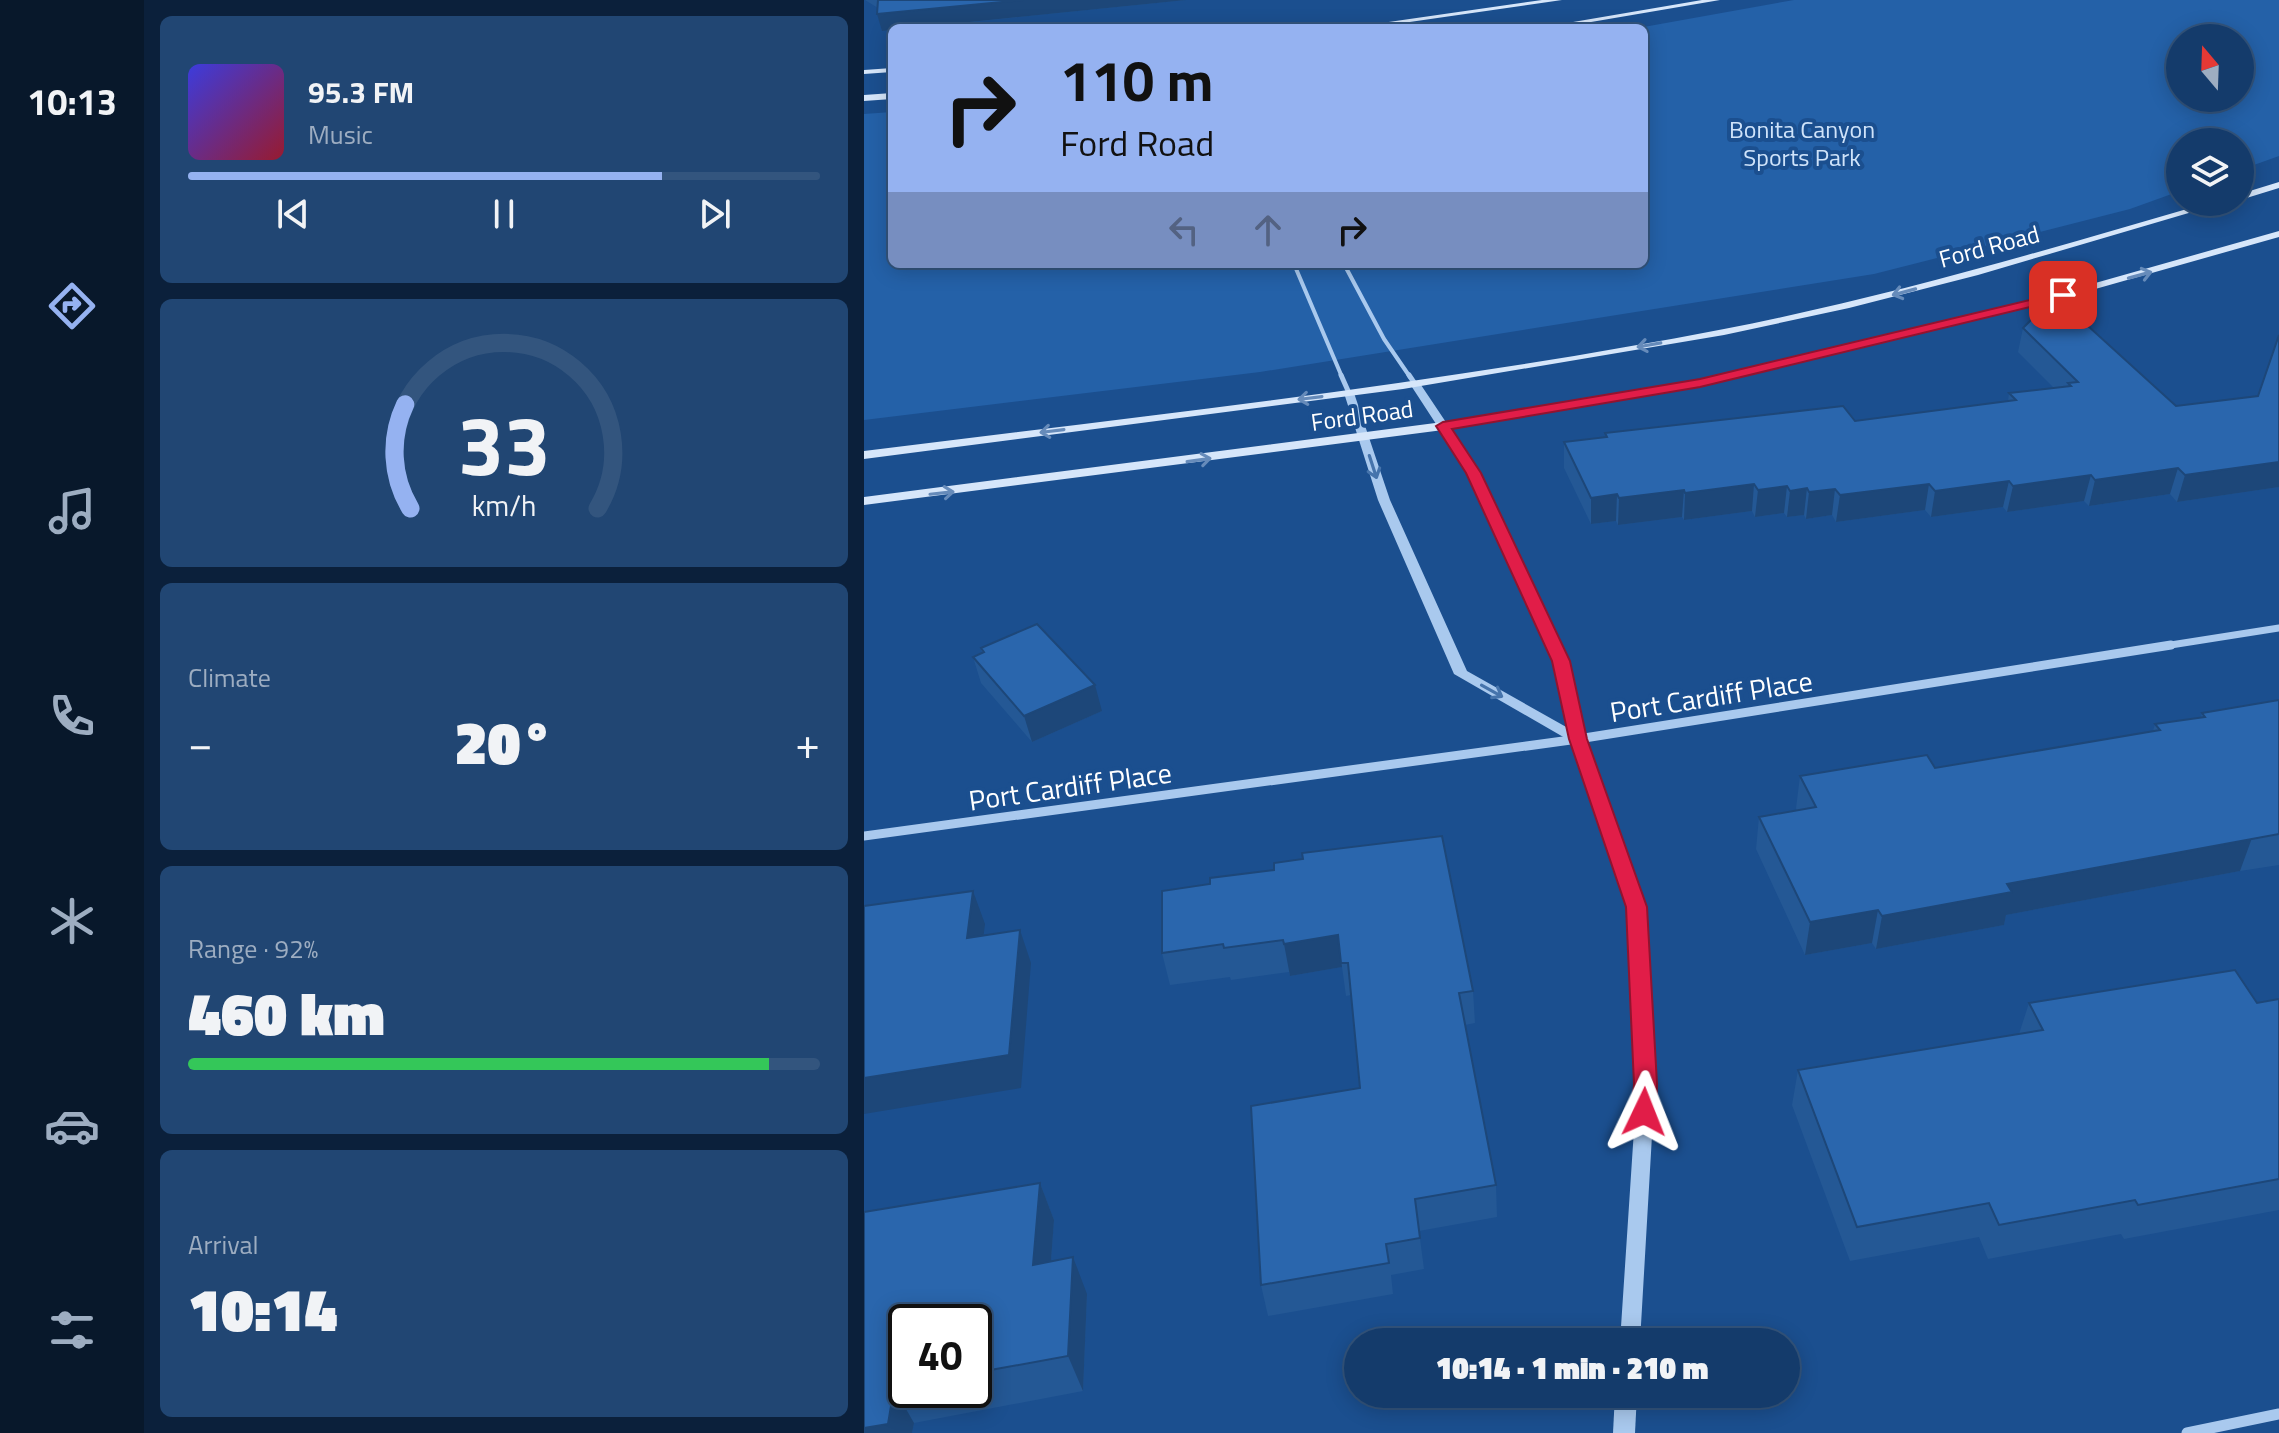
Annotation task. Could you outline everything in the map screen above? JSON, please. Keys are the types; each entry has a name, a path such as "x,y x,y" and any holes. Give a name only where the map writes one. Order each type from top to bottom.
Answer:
{"main road":[{"path":"1381,24 1558,0"},
{"path":"1567,24 1716,0"},
{"path":"864,72 888,70"},
{"path":"864,98 888,96"},
{"path":"2254,193 2279,185"},
{"name":"Ford Road","path":"864,455 1415,384 1725,331 1877,299 2171,216"},
{"name":"Ford Road","path":"864,501 1364,438 1700,383 2063,295 2279,234"}],"street":[{"path":"1415,384 1474,473 1561,661 1578,739 1636,907 1646,1084 1631,1328"},
{"path":"1349,393 1384,500 1461,674 1578,739"},
{"name":"Port Cardiff Place","path":"864,836 1578,739 2279,628"},
{"path":"1624,1433 1625,1408"},
{"path":"2187,1433 2279,1414"}],"lane":[{"path":"1296,268 1349,393"},
{"path":"1346,268 1384,339 1415,384"}],"green space":[{"name":"Bonita Canyon Sports Park","path":"1794,0 2279,0 2279,156 2254,165 2254,128 2166,128 2166,196 2130,209 1874,274 1260,372 864,420 864,114 888,112 888,268 1648,268 1648,26"}],"building":[{"path":"878,0 1023,0 877,14"},
{"path":"2055,296 2176,406 2258,396 2279,335 2279,462 2185,475 2178,468 2095,480 2091,475 2013,486 2009,481 1935,491 1929,484 1840,495 1835,489 1790,491 1787,486 1758,490 1754,484 1685,493 1684,490 1591,498 1564,442 1607,437 1605,433 1843,406 1855,421 2016,400 2009,393 2071,386 2068,383 2078,382 2023,328"},
{"path":"1037,624 1095,685 1024,716 973,657 984,652 981,648"},
{"path":"2279,700 2279,834 2007,884 2012,892 1882,916 1878,910 1810,922 1759,817 1816,807 1800,776 1927,755 1935,768 2160,730 2155,724 2205,717 2202,713"},
{"path":"1442,836 1473,991 1459,993 1496,1185 1415,1199 1420,1238 1386,1244 1389,1263 1261,1285 1251,1106 1360,1088 1348,963 1341,963 1338,935 1284,944 1283,940 1224,948 1223,944 1162,953 1162,891 1210,884 1210,878 1274,870 1274,863 1303,859 1302,853"},
{"path":"973,891 967,938 1020,930 1009,1055 864,1078 864,906"},
{"path":"2235,970 2257,1003 2279,999 2279,1179 2138,1205 2135,1200 1999,1225 1989,1203 1857,1227 1798,1070 2043,1030 2029,1003"},
{"path":"1040,1183 1033,1265 1073,1257 1068,1356 992,1370 992,1304 888,1304 888,1408 891,1408 888,1424 864,1428 864,1212"}],"route":[{"path":"1644,1112 1646,1084 1636,907 1578,739 1561,661 1474,473 1443,426 1700,383 2063,295"}]}
